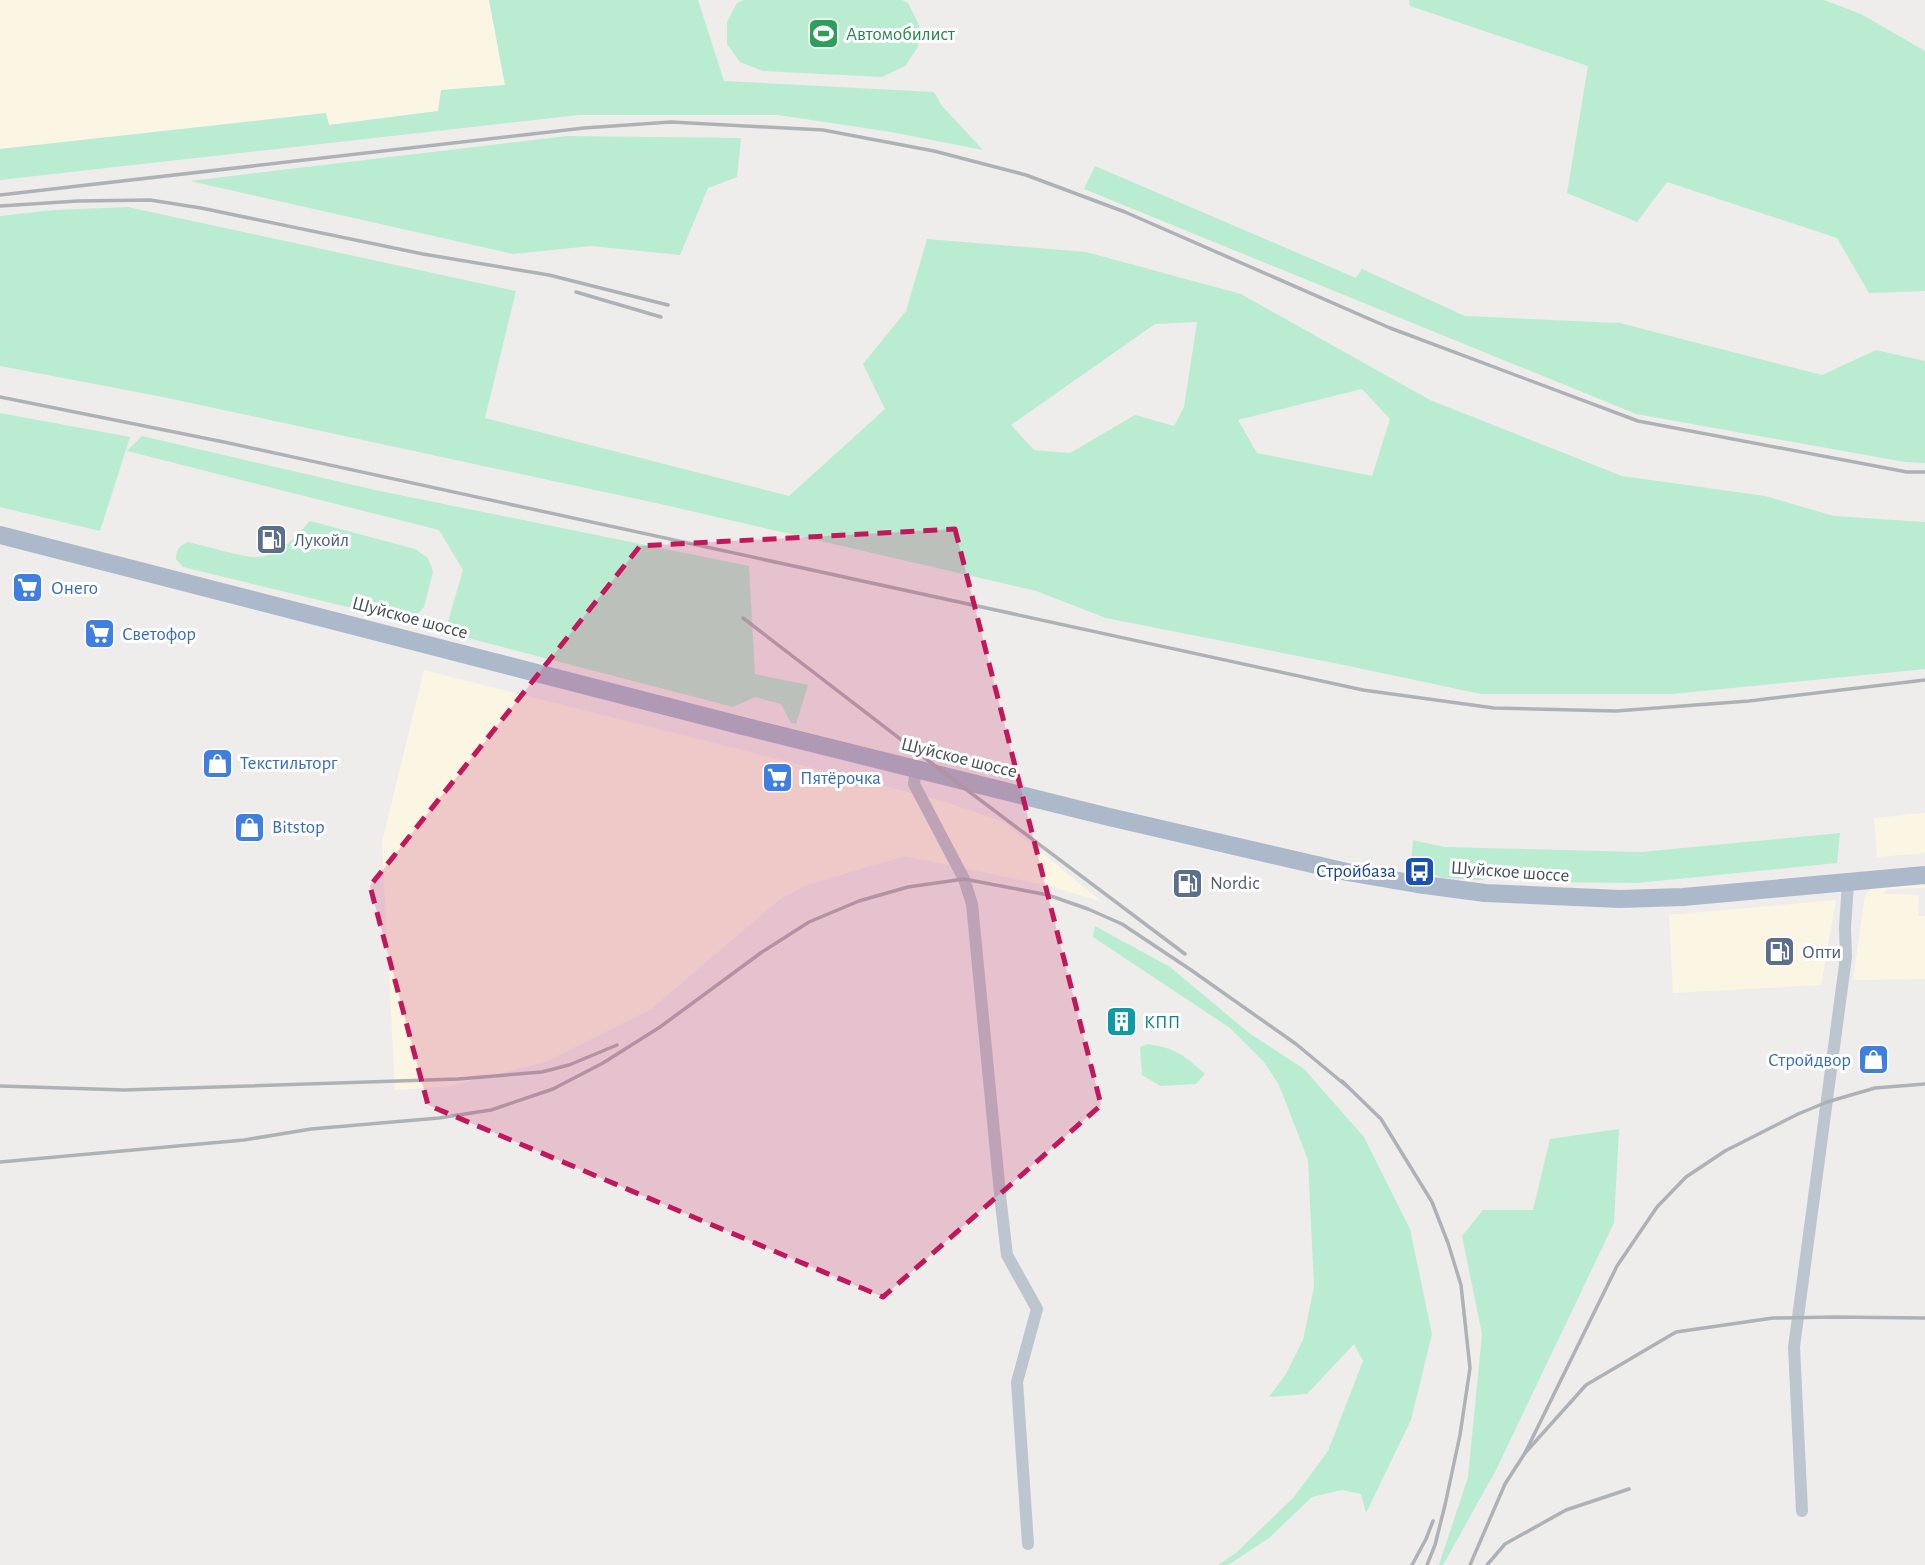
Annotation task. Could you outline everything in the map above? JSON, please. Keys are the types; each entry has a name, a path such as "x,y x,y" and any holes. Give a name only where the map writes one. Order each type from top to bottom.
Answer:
{"main road":[{"name":"Шуйское шоссе","path":"0,535 916,769 1180,835 1347,872 1485,893 1620,899 1684,897 1925,875"}],"street":[{"path":"916,769 914,784 964,879 972,904 1007,1255 1037,1309 1017,1382 1028,1545"},
{"path":"1802,1511 1794,1347 1846,957 1848,883"}],"highlighted area":[{"path":"955,529 1101,1105 883,1297 428,1105 370,886 640,546"}],"shaded area":[{"path":"0,0 489,0 505,85 442,90 438,111 329,125 326,113 0,149"},
{"path":"424,670 939,800 1004,822 1102,902 1054,887 905,856 807,885 780,899 651,1009 545,1062 451,1086 395,1090 382,842"},
{"path":"1925,813 1925,853 1877,857 1874,818"},
{"path":"1925,885 1925,888 1888,889 1883,894 1919,895 1918,916 1925,916 1925,979 1853,980 1865,895 1872,888"},
{"path":"1836,900 1821,985 1673,993 1669,915"}],"green space":[{"path":"489,0 698,0 724,81 934,92 942,106 983,150 891,132 778,115 579,115 0,180 0,149 326,113 329,125 438,111 441,90 505,85"},
{"name":"Автомобилист","path":"743,0 902,0 908,3 919,25 918,47 905,66 882,77 763,71 740,62 727,44 727,22 737,3"},
{"path":"1409,0 1824,0 1861,14 1925,51 1925,291 1869,293 1837,238 1667,182 1637,222 1567,193 1588,66 1410,6"},
{"path":"567,136 741,138 737,177 708,188 680,255 591,246 513,254 190,181"},
{"path":"1095,166 1356,278 1362,269 1465,316 1620,323 1822,375 1876,350 1925,361 1925,463 1905,462 1636,414 1084,189"},
{"path":"128,207 516,291 485,418 789,496 885,409 863,364 906,311 927,239 1086,252 1241,294 1430,400 1622,476 1765,496 1834,516 1925,522 1925,669 1672,694 1481,694 1106,618 1036,591 665,505 163,397 0,366 0,216 54,210","holes":["1197,322 1184,407 1174,426 1135,415 1070,453 1034,450 1011,425 1155,324","1362,389 1390,419 1372,476 1257,453 1238,420"]},
{"path":"0,413 130,437 100,531 0,507"},
{"path":"142,436 375,490 749,566 755,674 808,685 796,724 791,723 781,704 755,697 733,707 445,632 463,570 439,530 127,451"},
{"path":"310,521 415,549 428,558 433,572 424,607 405,621 183,567 176,559 179,549 188,542 246,556 268,555 288,544"},
{"path":"1840,833 1837,863 1637,883 1538,882 1512,865 1483,880 1442,878 1411,864 1413,840 1444,847 1641,852"},
{"path":"1095,926 1170,967 1249,1033 1304,1069 1364,1137 1410,1229 1432,1334 1411,1420 1366,1513 1361,1494 1342,1490 1312,1497 1269,1538 1228,1565 1218,1565 1236,1553 1294,1497 1328,1451 1363,1361 1354,1344 1307,1394 1269,1397 1286,1374 1303,1340 1314,1287 1308,1160 1279,1085 1264,1062 1230,1028 1093,937"},
{"path":"1148,1044 1179,1054 1205,1074 1196,1084 1160,1086 1142,1075 1140,1047"},
{"path":"1619,1129 1614,1223 1495,1472 1443,1565 1439,1565 1468,1477 1482,1334 1462,1236 1483,1210 1533,1210 1550,1139"}],"railway":[{"path":"0,195 584,128 671,122 823,130 934,151 1026,175 1125,212 1390,328 1638,421 1907,472 1925,472"},
{"path":"0,206 150,200 423,254 549,275 668,305"},
{"path":"576,292 661,317"},
{"path":"0,397 224,442 1363,690 1494,708 1616,711 1749,701 1925,680"},
{"path":"743,618 1185,954"},
{"path":"0,1162 244,1140 311,1129 439,1118 491,1110 553,1089 603,1063 660,1027 762,952 809,922 859,901 908,887 964,879 1048,895 1122,924 1296,1044 1349,1088"},
{"path":"0,1086 124,1090 458,1079 542,1072 569,1065 617,1045"},
{"path":"1342,1081 1381,1119 1432,1202 1461,1285 1470,1368 1460,1435 1445,1505 1427,1565"},
{"path":"1525,1453 1617,1266 1657,1207 1686,1177 1725,1151 1827,1102 1875,1088 1925,1084"},
{"path":"1470,1565 1505,1484 1525,1453 1586,1385 1676,1332 1773,1318 1925,1318"},
{"path":"1487,1565 1505,1544 1566,1510 1629,1489"},
{"path":"1412,1565 1433,1521"}],"place":[{"name":"Автомобилист","path":"823,34"},
{"name":"Лукойл","path":"271,540"},
{"name":"Онего","path":"28,588"},
{"name":"Светофор","path":"99,634"},
{"name":"Текстильторг","path":"217,763"},
{"name":"Пятёрочка","path":"777,778"},
{"name":"Bitstop","path":"249,827"},
{"name":"Стройбаза","path":"1419,871"},
{"name":"Nordic","path":"1187,883"},
{"name":"Опти","path":"1779,952"},
{"name":"КПП","path":"1121,1022"},
{"name":"Стройдвор","path":"1874,1060"}]}
